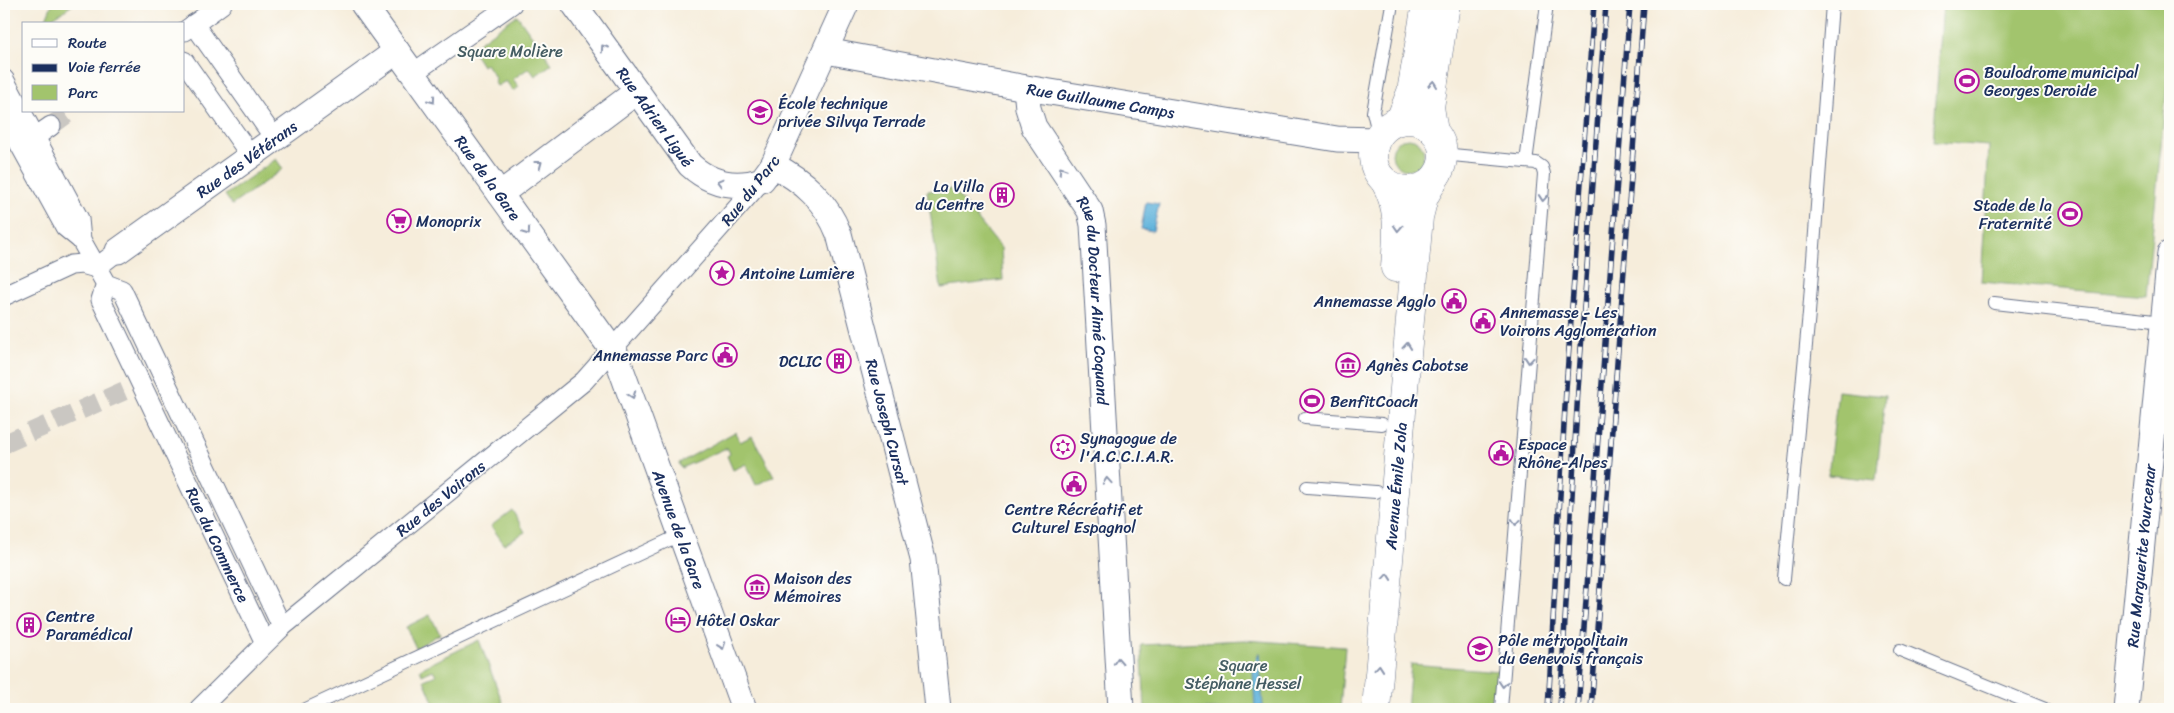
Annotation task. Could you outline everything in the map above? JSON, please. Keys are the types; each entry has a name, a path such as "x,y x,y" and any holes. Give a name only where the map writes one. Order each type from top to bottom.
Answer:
{"street":[{"path":"222,4 189,28 275,139"},
{"name":"Rue de la Gare","path":"363,4 613,350"},
{"path":"413,73 512,4"},
{"name":"Rue Adrien Ligué","path":"574,4 684,158 696,171 711,180 728,184 746,184 768,172"},
{"name":"Rue du Parc","path":"613,350 768,172 826,51 846,4"},
{"path":"1426,4 1411,92 1385,131 1372,155 1374,165 1385,182 1397,188 1410,190 1426,184 1438,154 1430,107 1446,4"},
{"name":"Rue des Vétérans","path":"101,276 118,251 397,51"},
{"name":"Rue Guillaume Camps","path":"826,51 1026,88 1337,139 1385,131"},
{"path":"185,62 251,156"},
{"name":"Rue du Commerce","path":"4,80 79,219 81,240"},
{"name":"Rue du Docteur Aimé Coquand","path":"1026,88 1031,122 1090,211 1093,225 1121,709"},
{"path":"500,194 636,92"},
{"name":"Rue du Commerce","path":"4,116 65,227 81,240 101,276 122,290 282,627"},
{"path":"1385,131 1421,122 1438,154"},
{"path":"35,137 51,126"},
{"name":"Avenue Émile Zola","path":"1376,709 1418,217 1438,154"},
{"name":"Rue Joseph Cursat","path":"768,172 797,179 822,200 839,234 923,559 938,709"},
{"name":"Avenue Émile Zola","path":"1358,709 1398,220 1394,202 1385,182"},
{"name":"Rue Marguerite Yourcenar","path":"2126,709 2170,253"},
{"path":"4,296 71,265 82,264 101,276"},
{"name":"Rue du Commerce","path":"101,276 101,300 133,386 171,446 265,643"},
{"name":"Avenue de la Gare","path":"613,350 623,369 744,709"},
{"name":"Rue des Voirons","path":"199,709 282,627 574,390 613,350"},
{"path":"171,446 190,433"}],"lane":[{"path":"1385,131 1376,124 1373,112 1392,4"},
{"path":"1526,162 1547,4"},
{"path":"1784,579 1809,313 1832,4"},
{"path":"1438,154 1539,164 1543,169 1544,177 1501,709"},
{"path":"1994,303 2163,322"},
{"path":"1305,418 1382,424"},
{"path":"1307,487 1376,492"},
{"path":"306,709 682,534"},
{"path":"1900,650 2045,709"}],"green space":[{"path":"52,4 74,4 47,22 45,22"},
{"name":"Stade de la Fraternité","path":"1943,4 2170,4 2170,55 2146,296 1981,282 1989,146 1933,142"},
{"name":"Square Molière","path":"517,15 552,64 535,76 529,68 513,79 519,87 513,91 506,81 497,86 494,81 496,79 486,64 482,66 473,52 476,49 474,46"},
{"path":"1408,138 1419,143 1424,154 1419,165 1408,170 1397,165 1392,154 1397,143"},
{"path":"276,159 283,169 232,205 225,195"},
{"path":"953,189 1001,248 1003,280 941,288 927,191"},
{"path":"1838,391 1885,396 1876,480 1828,475"},
{"path":"735,432 740,442 752,436 774,476 756,485 746,464 733,470 727,456 730,454 728,449 681,468 679,463"},
{"path":"512,510 525,532 504,544 491,526"},
{"path":"430,615 440,634 416,648 406,627"},
{"path":"479,640 505,709 466,709 463,701 436,709 424,680 436,675 433,670 422,675 420,669"},
{"name":"Square Stéphane Hessel","path":"1244,640 1345,647 1340,709 1145,709 1141,645"},
{"path":"1411,664 1499,671 1496,709 1407,709"}],"water":[{"path":"1146,202 1159,204 1153,231 1141,229"},
{"path":"1259,652 1263,706 1255,707 1253,672"}],"tunnel":[{"path":"51,126 70,112"},
{"path":"4,444 126,390"}],"railway":[{"path":"1548,709 1566,389 1594,4"},
{"path":"1560,709 1578,390 1606,4"},
{"path":"1578,709 1630,4"},
{"path":"1591,709 1644,4"}],"place":[{"name":"Boulodrome municipal Georges Deroide","path":"1967,81"},
{"name":"École technique privée Silvya Terrade","path":"760,112"},
{"name":"La Villa du Centre","path":"1002,195"},
{"name":"Stade de la Fraternité","path":"2070,214"},
{"name":"Monoprix","path":"399,221"},
{"name":"Antoine Lumière","path":"722,273"},
{"name":"Annemasse Agglo","path":"1454,301"},
{"name":"Annemasse - Les Voirons Agglomération","path":"1483,321"},
{"name":"Annemasse Parc","path":"725,355"},
{"name":"DCLIC","path":"839,361"},
{"name":"Agnès Cabotse","path":"1348,365"},
{"name":"BenfitCoach","path":"1312,401"},
{"name":"Synagogue de l'A.C.C.I.A.R.","path":"1063,447"},
{"name":"Espace Rhône-Alpes","path":"1501,453"},
{"name":"Centre Récréatif et Culturel Espagnol","path":"1074,484"},
{"name":"Maison des Mémoires","path":"757,587"},
{"name":"Hôtel Oskar","path":"678,620"},
{"name":"Centre Paramédical","path":"29,625"},
{"name":"Pôle métropolitain du Genevois français","path":"1480,649"}]}
